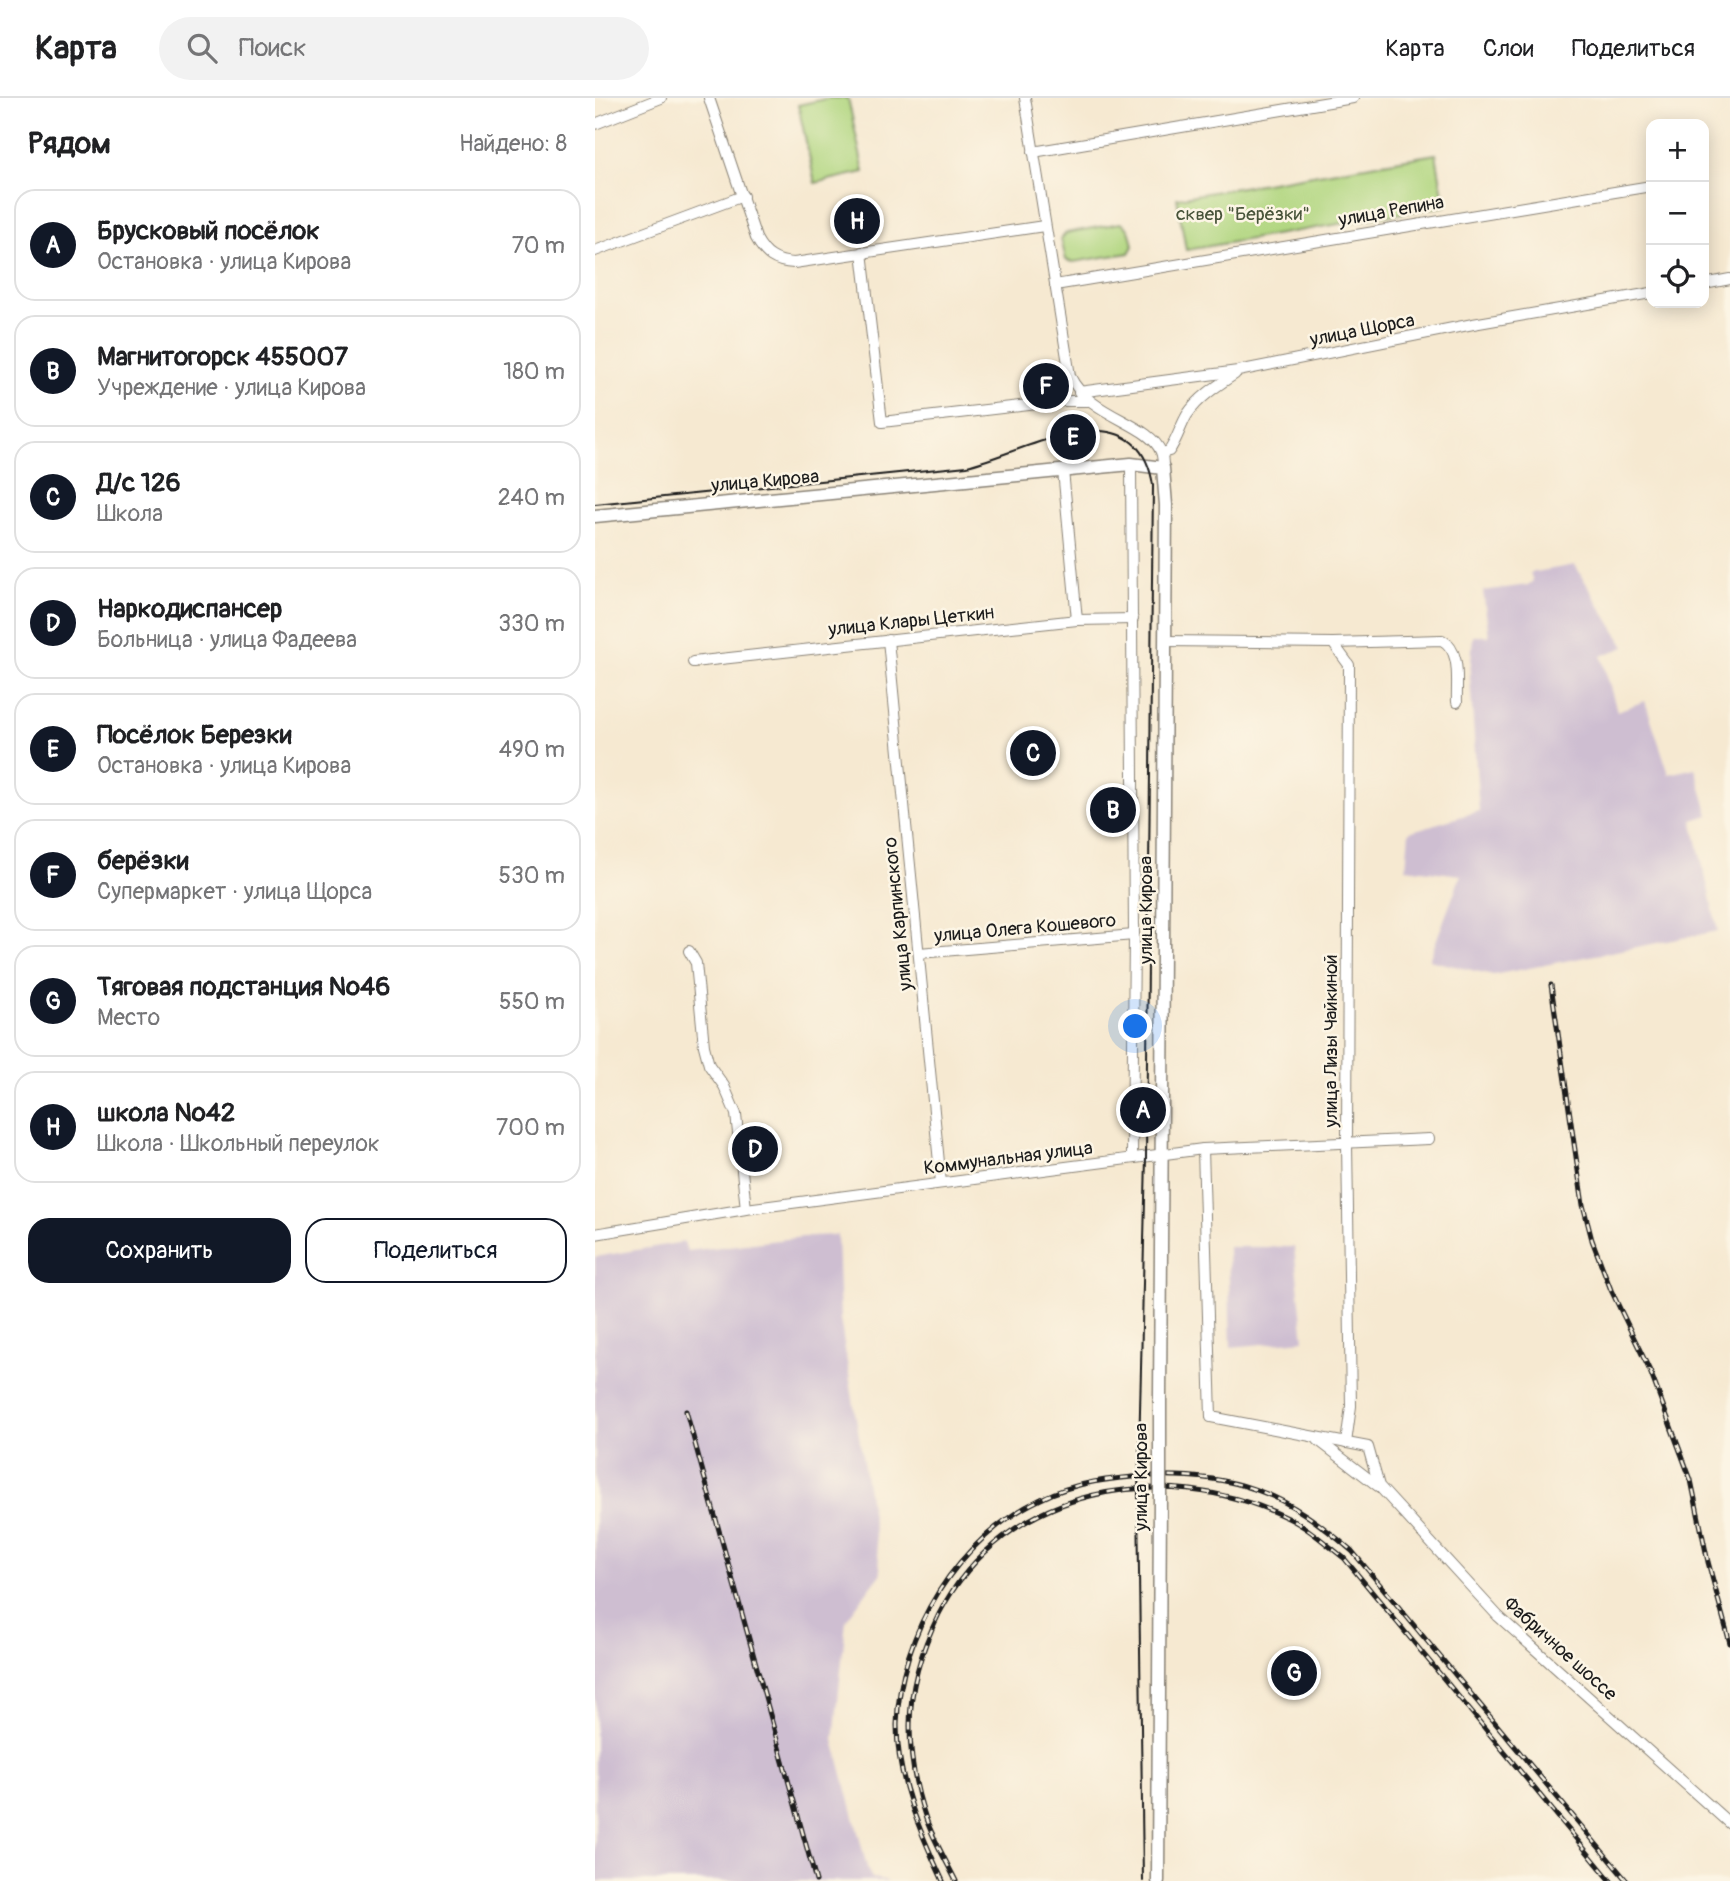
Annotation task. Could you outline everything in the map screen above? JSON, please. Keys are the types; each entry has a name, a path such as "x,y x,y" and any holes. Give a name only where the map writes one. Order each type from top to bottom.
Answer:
{"main road":[{"name":"улица Кирова","path":"595,516 1131,464 1163,468 1166,505 1157,1881"}],"street":[{"path":"595,124 661,98"},
{"path":"709,98 756,238 773,259 794,263 1044,226"},
{"path":"1025,98 1070,376 1079,392 1089,401 1141,432 1162,453 1163,468"},
{"path":"1033,152 1353,98"},
{"name":"улица Репина","path":"1055,285 1646,187"},
{"path":"595,251 743,196"},
{"path":"862,252 882,422 1063,401 1089,401"},
{"path":"1709,283 1730,279"},
{"name":"улица Щорса","path":"1079,392 1238,372 1473,324 1646,294"},
{"path":"1162,453 1169,452 1187,414 1209,392 1238,372"},
{"path":"1131,464 1134,935 1132,1158"},
{"path":"1063,470 1077,620"},
{"name":"улица Клары Цеткин","path":"693,662 1077,620 1133,619"},
{"name":"улица Карпинского","path":"888,640 941,1184"},
{"path":"1165,640 1333,643 1442,640 1455,654 1457,702"},
{"name":"улица Лизы Чайкиной","path":"1333,643 1349,665 1347,1144 1352,1406 1346,1443"},
{"name":"улица Олега Кошевого","path":"919,953 1134,935"},
{"path":"689,951 696,963 704,1046 709,1065 724,1086 736,1114 746,1209"},
{"name":"Коммунальная улица","path":"595,1234 746,1209 1203,1149 1429,1139"},
{"path":"1203,1149 1211,1416 1346,1443"},
{"name":"Фабричное шоссе","path":"1315,1438 1379,1486 1498,1616 1730,1824"},
{"name":"Фабричное шоссе","path":"1346,1443 1367,1447 1379,1486"}],"shaded area":[{"path":"1575,565 1625,647 1601,656 1617,711 1645,701 1669,774 1695,768 1709,815 1692,820 1718,931 1493,975 1429,960 1461,875 1406,868 1409,832 1479,811 1470,676 1473,636 1489,636 1483,591 1528,585 1533,581 1530,573"},
{"path":"837,1235 840,1319 881,1573 846,1620 834,1740 868,1871 872,1878 890,1881 595,1881 595,1257 684,1242 687,1251"},
{"path":"1228,1247 1294,1247 1304,1340 1231,1347"}],"green space":[{"path":"830,98 848,98 864,172 815,183 798,105"},
{"name":"сквер \"Берёзки\"","path":"1436,154 1445,206 1186,250 1177,198"},
{"path":"1120,223 1126,226 1131,235 1133,246 1129,253 1073,262 1066,260 1061,239 1066,233"}],"tram line":[{"path":"595,504 967,466 1075,433 1102,431 1125,438 1143,455 1153,485 1146,1157 1138,1495 1143,1881"}],"railway":[{"path":"1551,985 1583,1205 1592,1240 1611,1290 1650,1371 1691,1480 1708,1562 1730,1643"},
{"path":"686,1411 816,1881"},
{"path":"943,1881 911,1805 898,1745 900,1690 922,1623 959,1563 1011,1516 1054,1493 1080,1485 1121,1478 1162,1476 1215,1479 1268,1494 1306,1515 1352,1551 1627,1881"},
{"path":"956,1881 926,1819 911,1749 910,1726 915,1682 922,1654 939,1614 968,1570 1004,1536 1046,1511 1092,1496 1141,1488 1191,1490 1240,1500 1296,1522 1344,1558 1611,1881"}],"place":[{"name":"школа №42","path":"857,221"},
{"name":"берёзки","path":"1046,386"},
{"name":"Посёлок Березки","path":"1073,437"},
{"name":"Д/с 126","path":"1033,753"},
{"name":"Магнитогорск 455007","path":"1113,810"},
{"name":"Брусковый посёлок","path":"1143,1110"},
{"name":"Наркодиспансер","path":"755,1149"},
{"name":"Тяговая подстанция №46","path":"1294,1673"}]}
